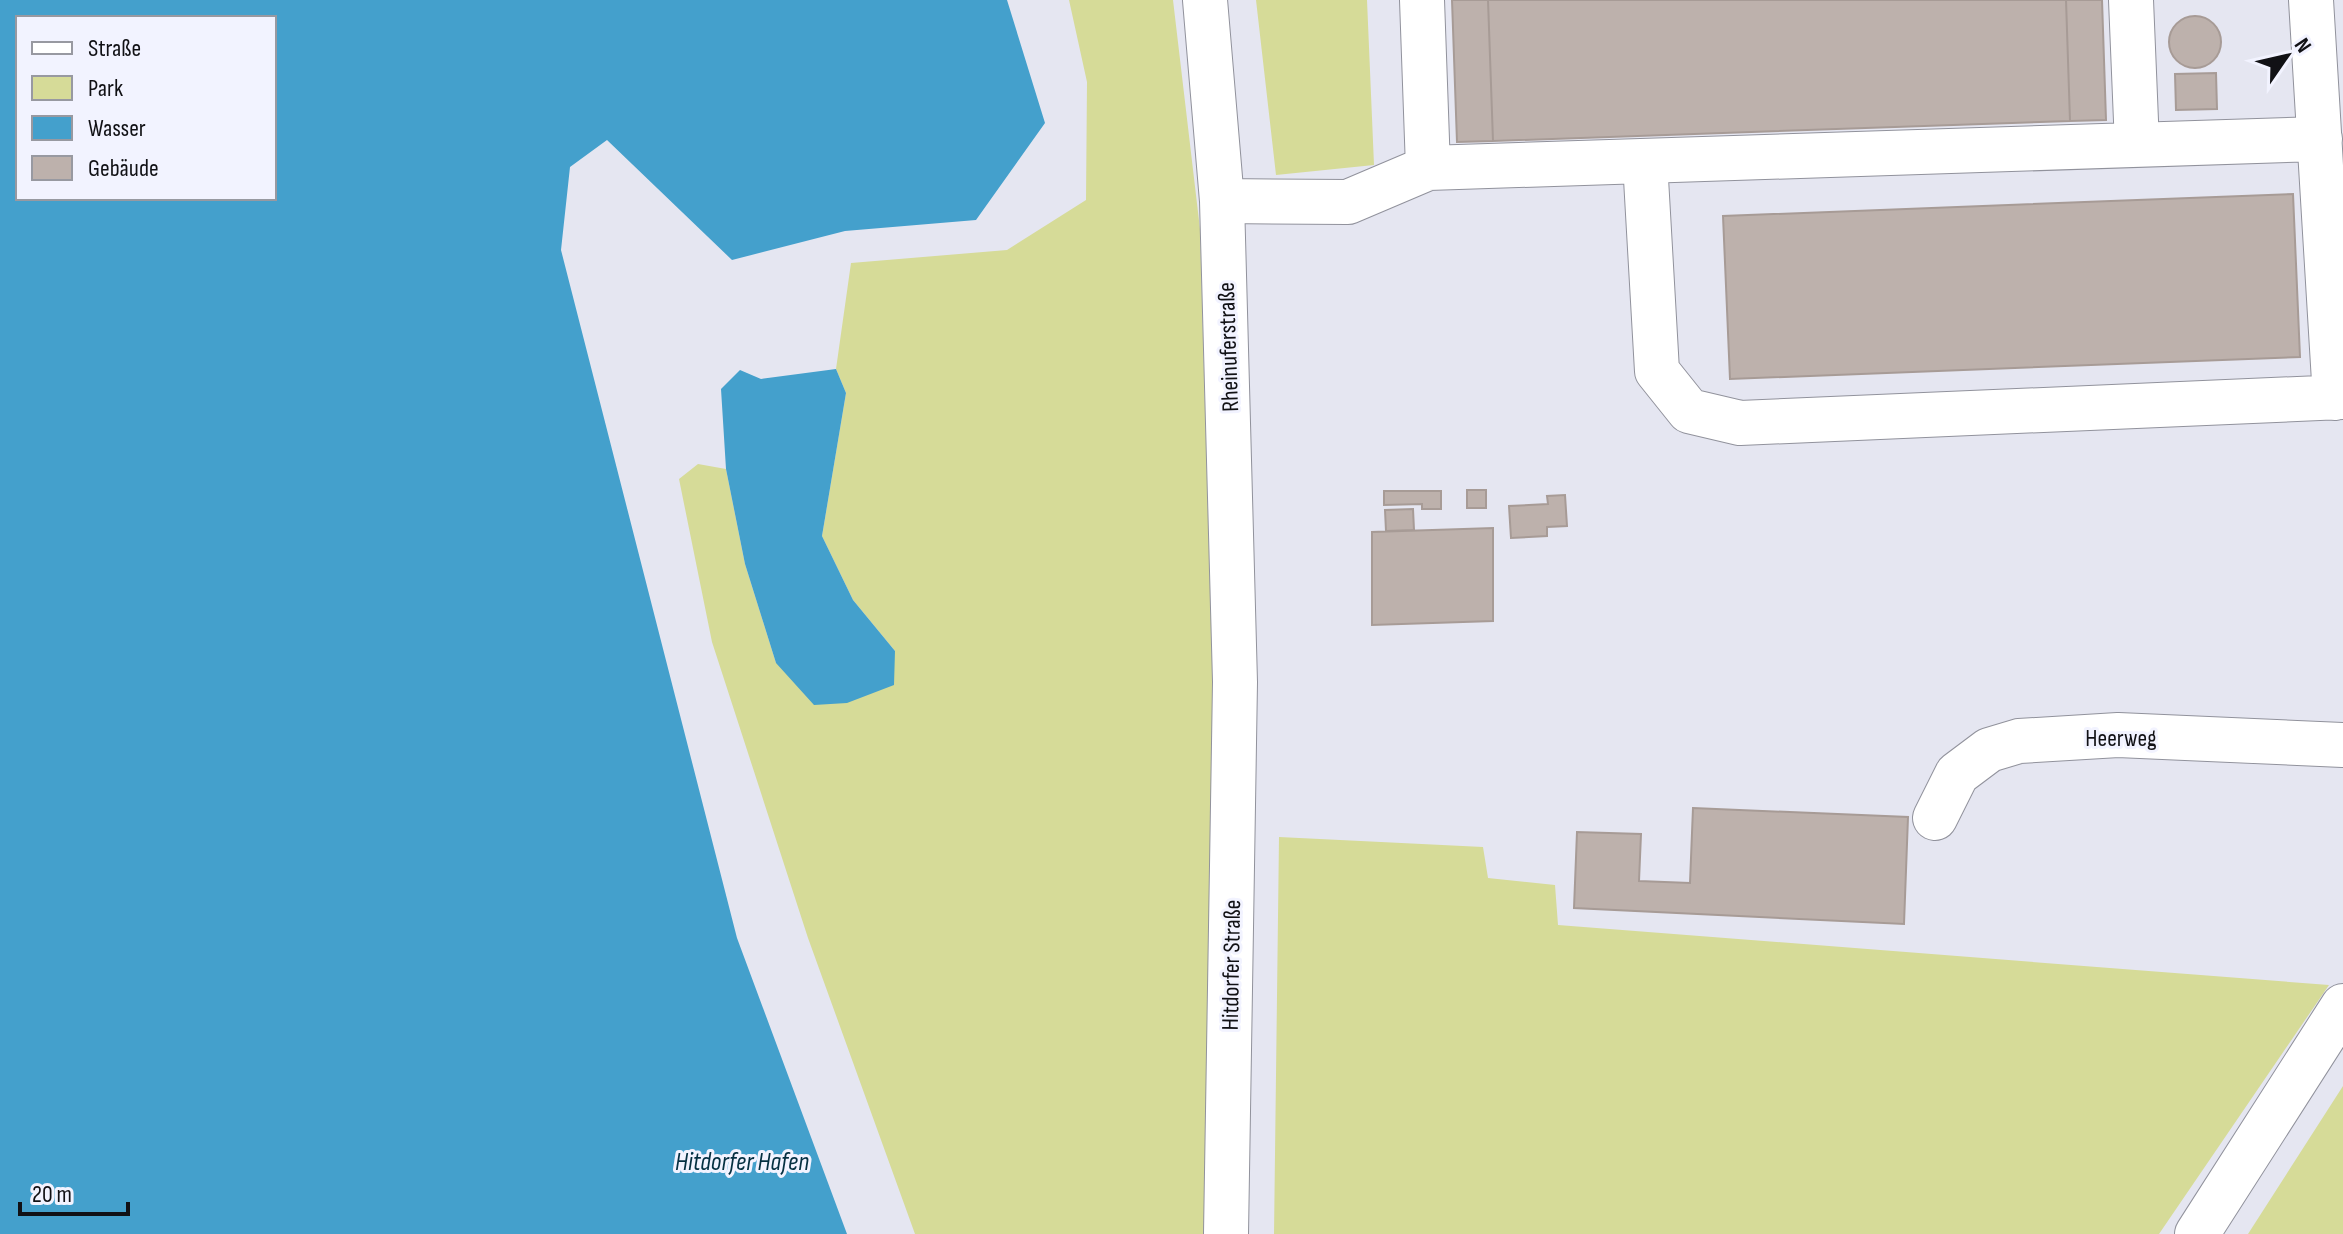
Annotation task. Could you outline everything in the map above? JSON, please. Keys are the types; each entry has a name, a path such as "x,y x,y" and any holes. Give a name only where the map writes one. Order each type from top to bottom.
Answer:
{"street":[{"name":"Rheinuferstraße","path":"1205,0 1222,201 1230,410 1235,696"},
{"path":"1422,0 1428,168"},
{"path":"2131,0 2137,145"},
{"path":"1645,161 1657,371 1689,411 1740,423 2339,398 2311,0"},
{"path":"1222,201 1348,202 1428,168 2320,139"},
{"name":"Hitdorfer Straße","path":"1226,1234 1235,696"},
{"name":"Heerweg","path":"1935,818 1957,774 1989,750 2019,741 2118,735 2343,745"},
{"path":"2197,1234 2343,1006"}],"green space":[{"path":"1069,0 1173,0 1200,229 1212,659 1214,934 1205,1234 915,1234 808,938 712,642 679,479 698,464 726,469 745,564 776,663 895,651 853,600 822,536 846,393 836,369 851,263 1007,250 1086,200 1087,82"},
{"path":"1256,0 1367,0 1374,165 1276,175"},
{"path":"1279,837 1483,847 1488,878 1555,885 1558,925 2329,985 2159,1234 1274,1234"},
{"path":"2343,1086 2343,1234 2248,1234"}],"water":[{"name":"Hitdorfer Hafen","path":"0,0 1007,0 1045,123 976,220 845,231 732,260 607,140 570,167 561,250 737,938 847,1234 0,1234"},
{"path":"836,369 846,393 822,536 853,600 895,651 894,685 847,703 814,705 776,663 745,564 726,469 721,389 740,370 761,379"}],"building":[{"path":"1452,0 1488,0 1493,141 1457,142"},
{"path":"1488,0 2066,0 2070,121 1493,141"},
{"path":"2066,0 2102,0 2106,120 2070,121"},
{"path":"2195,16 2214,23 2221,42 2214,61 2195,68 2176,61 2169,42 2176,23"},
{"path":"2216,73 2217,109 2176,110 2175,74"},
{"path":"2293,194 2300,357 1730,379 1723,216"},
{"path":"1467,490 1486,490 1486,508 1467,508"},
{"path":"1384,491 1441,491 1441,509 1422,509 1422,504 1384,505"},
{"path":"1565,495 1567,526 1547,527 1547,536 1511,538 1509,506 1548,504 1547,496"},
{"path":"1413,509 1414,530 1386,531 1385,510"},
{"path":"1493,528 1493,621 1372,625 1372,532"},
{"path":"1693,808 1908,817 1904,924 1574,908 1577,832 1641,834 1639,881 1690,883"}]}
